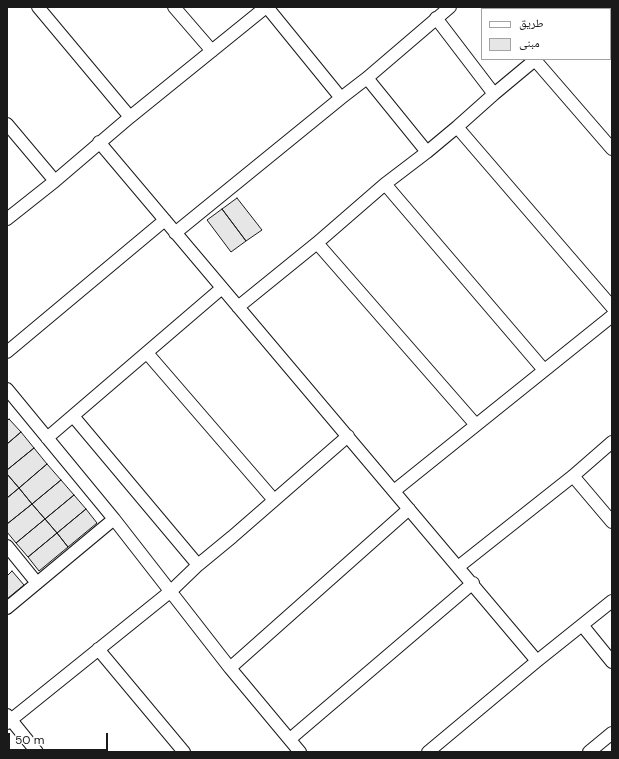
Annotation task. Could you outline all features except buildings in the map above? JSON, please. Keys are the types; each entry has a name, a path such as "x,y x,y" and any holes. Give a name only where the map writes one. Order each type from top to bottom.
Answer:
{"street":[{"path":"38,7 130,117"},
{"path":"174,7 212,51"},
{"path":"7,219 55,181 99,142 266,7 340,98"},
{"path":"175,233 340,98 367,78 450,7"},
{"path":"436,18 494,94"},
{"path":"238,307 317,243 385,184 427,152 536,60 612,149"},
{"path":"367,78 427,152"},
{"path":"7,124 55,181"},
{"path":"457,127 612,307"},
{"path":"99,142 537,661"},
{"path":"385,184 544,370"},
{"path":"7,352 165,220"},
{"path":"317,243 476,425"},
{"path":"47,438 222,288"},
{"path":"394,491 612,316"},
{"path":"147,353 274,500"},
{"path":"7,389 114,518 230,668 300,752"},
{"path":"73,416 198,565"},
{"path":"37,752 8,719 171,591 198,565 348,436"},
{"path":"458,567 573,476 612,442"},
{"path":"573,476 612,522"},
{"path":"230,668 409,509"},
{"path":"7,608 114,518"},
{"path":"7,546 37,583"},
{"path":"290,739 472,583"},
{"path":"431,751 537,661 612,601"},
{"path":"582,625 612,662"},
{"path":"98,649 184,752"},
{"path":"589,752 612,733"}]}
